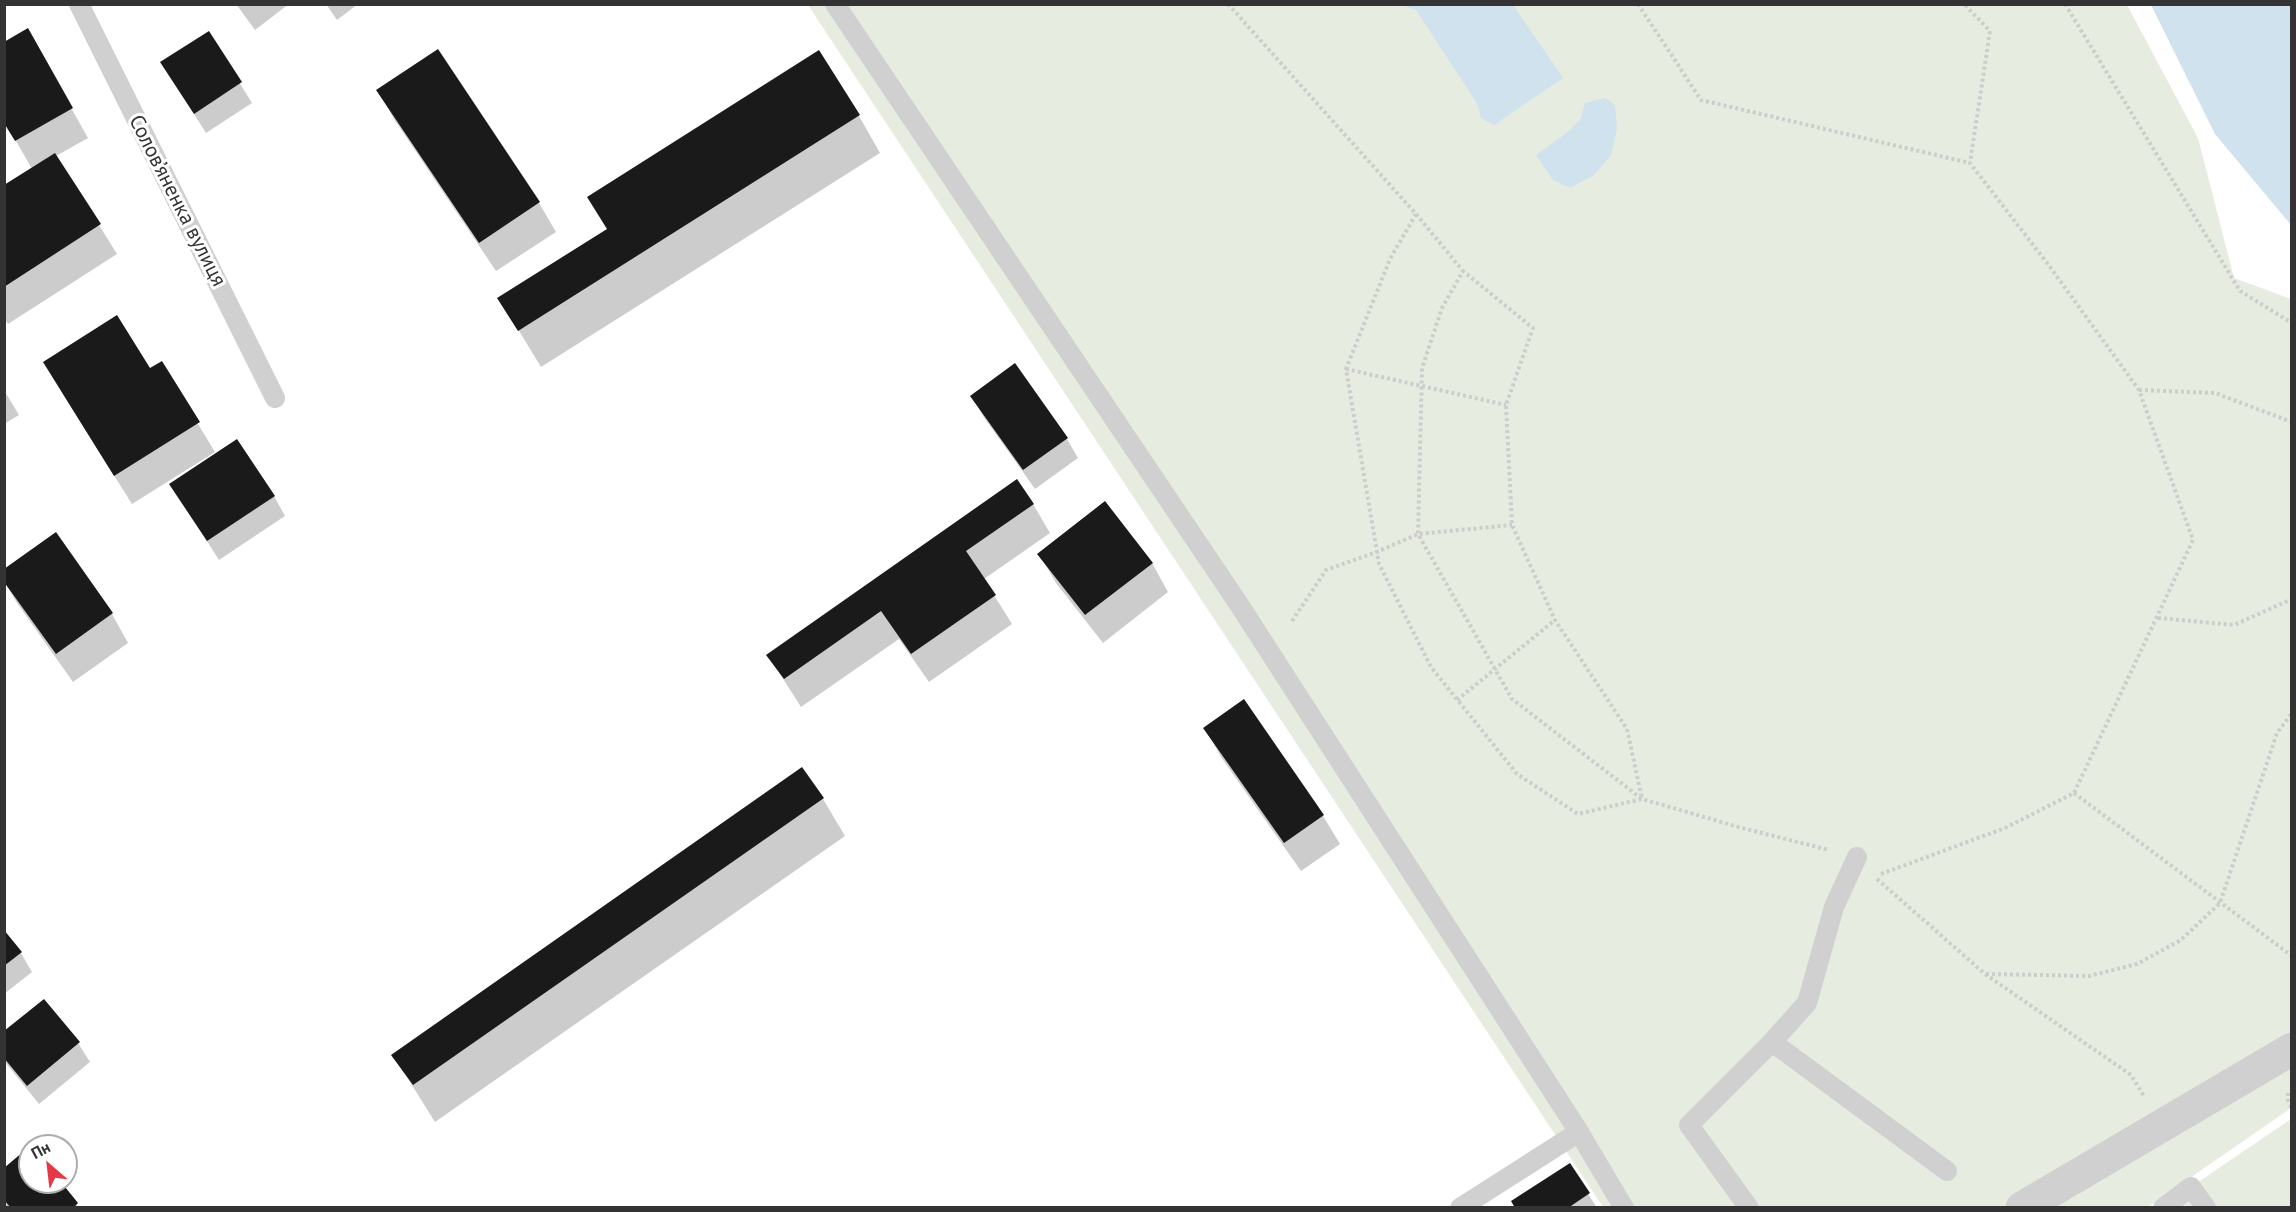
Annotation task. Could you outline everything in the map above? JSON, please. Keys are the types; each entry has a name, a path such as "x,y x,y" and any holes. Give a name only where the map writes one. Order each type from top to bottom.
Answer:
{"street":[{"path":"2022,1208 2292,1049"}],"lane":[{"name":"Солов’яненка вулиця","path":"79,4 275,398"},
{"path":"835,4 1240,606 1580,1132 1624,1208"},
{"path":"1749,1208 1689,1125 1772,1042 1807,1003 1834,906 1857,856"},
{"path":"1772,1042 1947,1171"},
{"path":"1460,1208 1580,1132"},
{"path":"2163,1208 2191,1187 2206,1208"}],"path":[{"path":"1228,4 1416,214 1463,271 1533,328 1506,405 1512,525 1555,620 1627,729 1642,799"},
{"path":"1638,4 1701,100 1970,163 2050,267 2139,390 2193,540 2074,793 2005,828 1874,877 1985,974 2131,1075 2163,1126"},
{"path":"1964,4 1990,31 1970,163"},
{"path":"2065,4 2240,291 2292,323"},
{"path":"1416,214 1390,259 1346,369 1379,564 1431,668 1516,774 1578,814 1642,799"},
{"path":"1463,271 1442,308 1422,368 1418,534 1512,699 1642,799 1742,828 1857,856"},
{"path":"1346,369 1506,405"},
{"path":"2139,390 2215,393 2292,422"},
{"path":"1292,621 1326,570 1377,552 1418,534 1512,525"},
{"path":"2158,618 2234,625 2292,599"},
{"path":"1457,700 1555,620"},
{"path":"1985,974 2089,976 2137,964 2181,940 2220,903 2277,733 2292,713"},
{"path":"2074,793 2292,956"}],"shaded area":[{"path":"808,5 2127,5 2198,138 2234,278 2291,299 2291,1108 2148,1207 1603,1207"},
{"path":"2291,1119 2291,1207 2162,1208 2191,1187"}],"water":[{"path":"1402,5 1513,5 1563,78 1494,125 1481,118 1478,105 1416,10"},
{"path":"2151,5 2291,5 2291,225 2215,134"},
{"path":"1605,98 1615,105 1617,128 1611,155 1594,175 1570,188 1553,180 1536,155 1568,132 1581,118 1585,103"}],"building":[{"path":"28,28 73,108 15,141 4,123 4,42"},
{"path":"209,31 242,82 194,114 160,62"},
{"path":"438,49 540,202 479,243 376,90"},
{"path":"819,50 860,115 518,331 497,298 607,229 587,197"},
{"path":"55,153 101,224 4,287 4,185"},
{"path":"117,315 150,368 162,361 200,422 114,476 43,362"},
{"path":"1015,363 1068,438 1023,470 970,396"},
{"path":"237,439 275,496 207,541 169,484"},
{"path":"1017,479 1034,504 966,551 996,595 911,654 881,611 784,679 766,655"},
{"path":"1105,501 1153,563 1085,615 1037,554"},
{"path":"56,532 113,613 56,654 4,582 4,569"},
{"path":"1244,699 1324,815 1284,843 1203,728"},
{"path":"802,767 824,798 413,1085 391,1055"},
{"path":"4,930 22,952 4,966"},
{"path":"44,999 80,1042 27,1086 4,1058 4,1031"},
{"path":"18,1156 18,1194 71,1194 78,1203 73,1208 11,1208 4,1200 4,1168"},
{"path":"1570,1163 1590,1193 1568,1208 1515,1208 1511,1201"}]}
